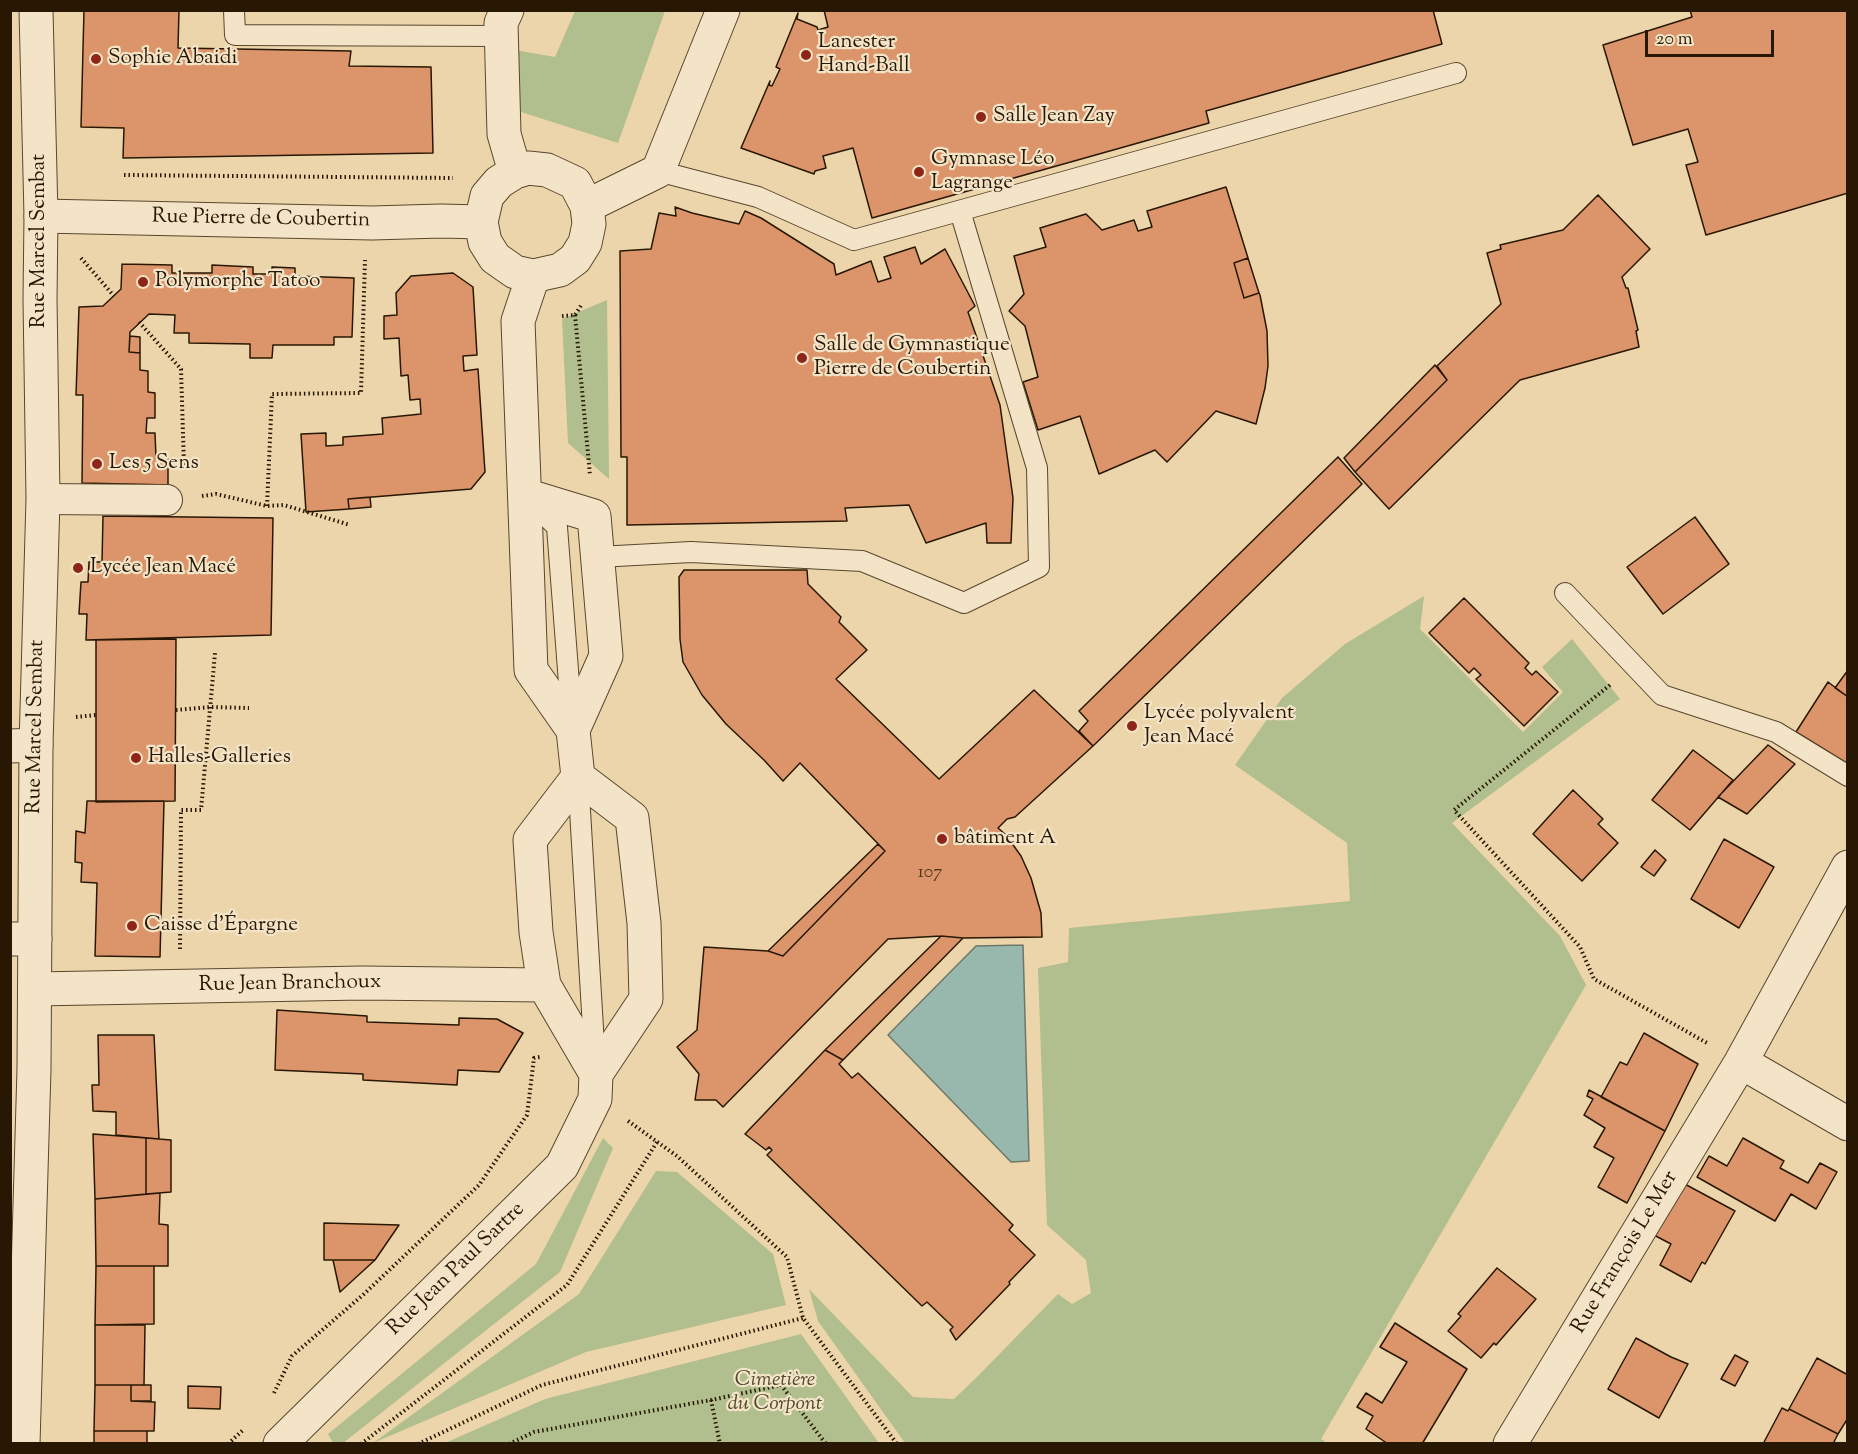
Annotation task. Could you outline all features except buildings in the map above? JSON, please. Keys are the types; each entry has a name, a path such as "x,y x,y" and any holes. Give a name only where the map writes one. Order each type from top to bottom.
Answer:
{"street":[{"name":"Rue Marcel Sembat","path":"23,1443 19,1293 35,988 23,939 23,746 43,499 41,216 36,10"},
{"path":"587,206 658,171 723,10"},
{"path":"504,23 504,134 516,172"},
{"path":"528,168 547,170 566,178 575,183 587,206 589,224 585,243 575,259 560,270 533,276 515,272 495,258 485,242 481,222 487,196 499,182 516,172 528,168"},
{"name":"Rue Pierre de Coubertin","path":"41,216 372,223 481,222"},
{"path":"533,276 518,321 531,670 573,730 578,777 530,840 536,932 544,984 595,1086"},
{"path":"525,495 594,516 606,656 573,730"},
{"path":"43,499 181,498"},
{"name":"Rue Jean Paul Sartre","path":"280,1443 562,1167 595,1086 646,999 644,923 632,819 578,777"},
{"name":"Rue François Le Mer","path":"1510,1443 1741,1062 1848,867"},
{"name":"Rue Jean Branchoux","path":"35,988 362,983 544,984"},
{"path":"1741,1062 1848,1124"}],"lane":[{"path":"234,10 235,35 504,23"},
{"path":"658,171 758,197 854,240 1456,74"},
{"path":"598,557 692,552 862,561 964,603 1039,567 1037,468 960,211"},
{"path":"1564,593 1662,695 1776,732 1848,776"},
{"path":"578,777 595,1086"}],"path":[{"path":"267,506 272,394 361,393 364,282"},
{"path":"575,315 594,516"},
{"path":"139,322 181,369 184,474"},
{"path":"181,498 216,494 267,506 284,505 350,525"},
{"path":"179,986 181,810 201,810 215,653"},
{"path":"1634,666 1454,810 1580,947 1594,979 1741,1062"},
{"path":"176,710 211,707 249,708"},
{"path":"269,1402 292,1356 364,1294 479,1185 527,1115 534,1058 544,1056"},
{"path":"595,1086 787,1257 803,1317 897,1443"},
{"path":"361,1443 567,1285 657,1142"},
{"path":"418,1443 542,1385 803,1317"},
{"path":"509,1443 534,1432 782,1385 826,1443"},
{"path":"711,1400 720,1443"},
{"path":"228,1443 250,1424"}],"green space":[{"path":"575,11 665,11 618,143 518,111 515,50 555,57"},
{"path":"607,300 609,479 568,443 562,319"},
{"path":"1424,596 1420,629 1523,732 1563,692 1542,667 1572,639 1620,699 1452,823 1560,936 1586,985 1321,1439 1327,1443 905,1443 818,1321 809,1289 913,1397 954,1399 1058,1294 1072,1304 1091,1293 1086,1260 1047,1225 1038,968 1068,962 1069,928 1350,901 1347,843 1235,765 1282,698 1345,644"},
{"path":"603,1138 613,1148 560,1272 343,1443 333,1443 328,1434 536,1264"},
{"path":"656,1171 677,1172 773,1254 786,1305 586,1352 373,1443 579,1294"},
{"name":"Cimetière du Corpont","path":"801,1334 879,1443 445,1443 545,1399"}],"water":[{"path":"1023,945 1029,1161 1011,1162 888,1035 976,946"}],"place":[{"name":"Lanester Hand-Ball","path":"806,55"},
{"name":"Sophie Abaidi","path":"96,59"},
{"name":"Salle Jean Zay","path":"981,117"},
{"name":"Gymnase Léo Lagrange","path":"919,172"},
{"name":"Polymorphe Tatoo","path":"143,282"},
{"name":"Salle de Gymnastique Pierre de Coubertin","path":"802,358"},
{"name":"Les 5 Sens","path":"97,464"},
{"name":"Lycée Jean Macé","path":"78,568"},
{"name":"Lycée polyvalent Jean Macé","path":"1132,726"},
{"name":"Halles-Galleries","path":"136,758"},
{"name":"bâtiment A","path":"942,839"},
{"name":"Caisse d'Épargne","path":"132,926"}]}
